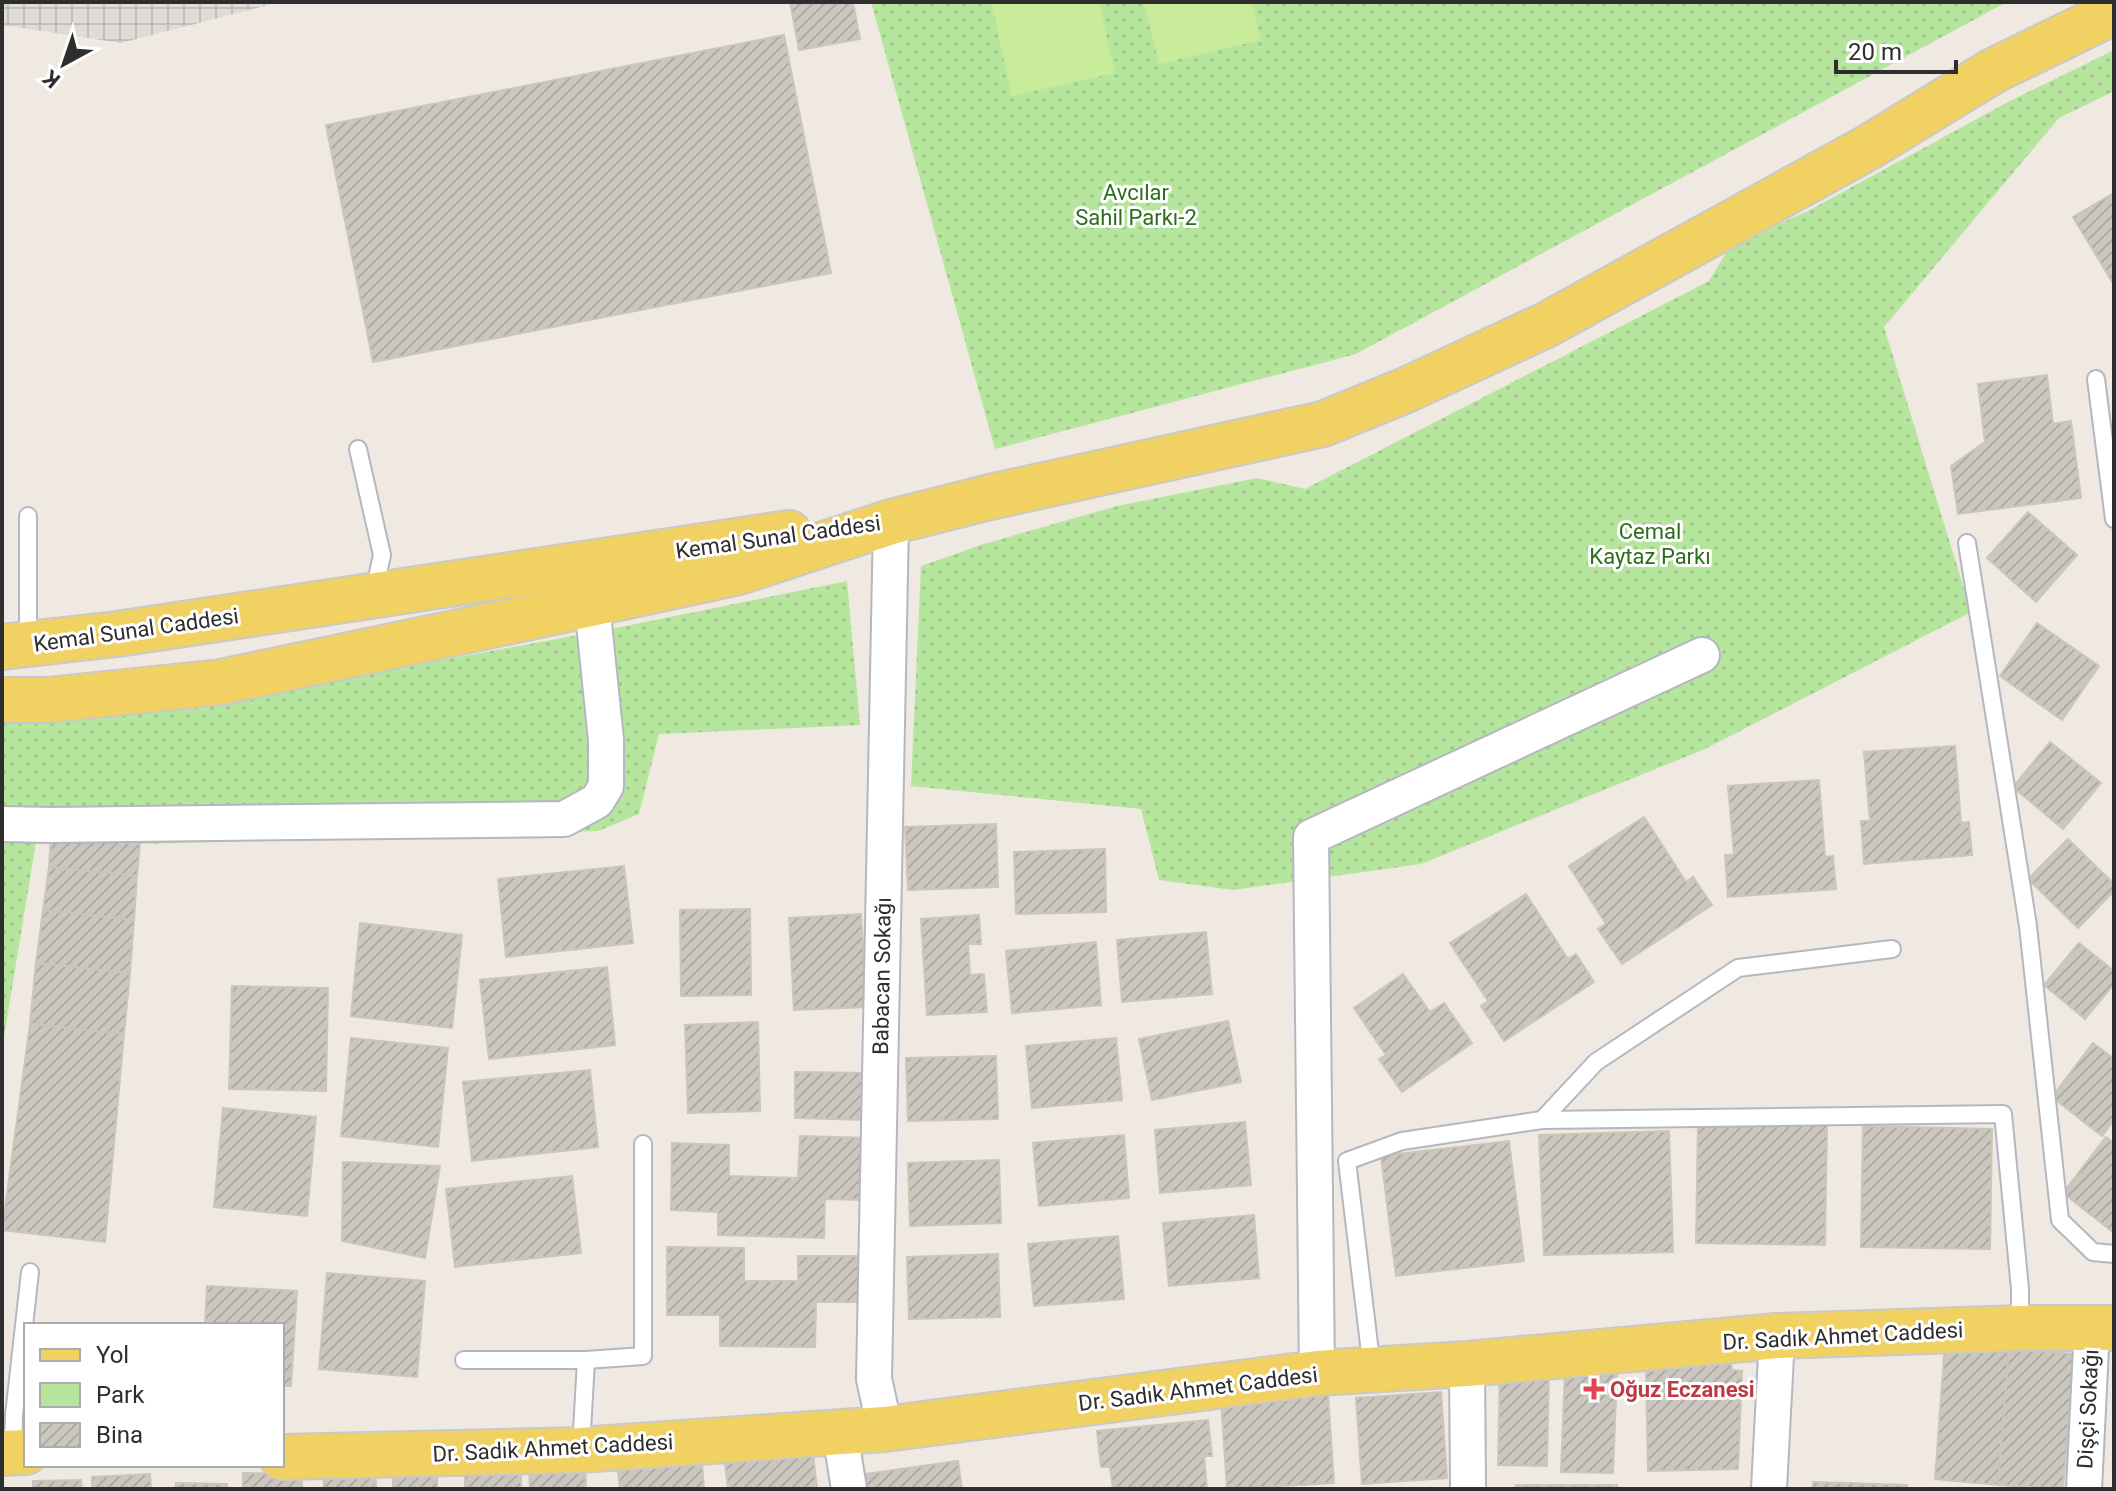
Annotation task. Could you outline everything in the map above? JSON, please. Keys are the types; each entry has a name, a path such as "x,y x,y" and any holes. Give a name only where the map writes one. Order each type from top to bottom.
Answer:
{"main road":[{"path":"891,522 990,497 1323,424 1351,413 1546,325 1869,147 1993,71 2114,12"},
{"name":"Kemal Sunal Caddesi","path":"15,646 132,632 777,534 891,522"},
{"name":"Kemal Sunal Caddesi","path":"2,700 48,700 221,682 739,572 891,522"},
{"path":"303,663 345,640 363,619 374,594"},
{"name":"Dr. Sadık Ahmet Caddesi","path":"284,1457 580,1450 840,1433 1317,1373 1467,1364 1777,1336 2103,1328"}],"street":[{"name":"Babacan Sokağı","path":"885,1429 874,1379 891,522"},
{"path":"2,824 564,819 597,801 606,786 606,740 592,604"},
{"path":"1317,1373 1311,837 1702,655"},
{"name":"Dişçi Sokağı","path":"2084,1489 2103,1328"},
{"path":"1769,1489 1777,1336"},
{"path":"1467,1364 1468,1489"},
{"path":"840,1433 849,1489"}],"lane":[{"path":"2096,379 2114,519"},
{"path":"358,449 382,555 374,594"},
{"path":"15,646 28,516"},
{"path":"1967,543 2028,926 2060,1220 2093,1252 2114,1254"},
{"path":"1542,1120 1596,1062 1738,968 1892,949"},
{"path":"1372,1369 1347,1161 1402,1141 1542,1120 2003,1114 2021,1328"},
{"path":"464,1360 586,1360 643,1356 643,1144"},
{"path":"24,1323 30,1272"},
{"path":"14,1452 14,1415 24,1326"},
{"path":"580,1450 586,1360"}],"green space":[{"name":"Avcılar Sahil Parkı-2","path":"871,2 2007,2 1356,354 995,449"},
{"path":"991,2 1099,2 1115,73 1012,96"},
{"path":"1144,2 1252,2 1261,40 1159,64"},
{"name":"Cemal Kaytaz Parkı","path":"2114,50 2114,91 2059,118 1884,327 1971,612 1705,749 1421,864 1233,890 1159,880 1141,809 911,786 921,566 984,544 1117,506 1257,478 1305,489 1709,281 1730,246 1808,211 2008,102"},
{"path":"847,581 860,725 659,734 639,814 598,831 140,844 36,842 2,1049 2,724 33,724 246,696 611,629"}],"shaded area":[{"path":"2,2 280,2 121,43 2,25"}],"building":[{"path":"790,2 853,2 860,39 799,50"},
{"path":"784,35 831,273 373,362 326,125"},
{"path":"2114,193 2114,285 2073,217"},
{"path":"2047,375 2053,424 2071,421 2081,498 1958,514 1951,466 1985,442 1978,384"},
{"path":"2028,512 2077,555 2036,602 1987,558"},
{"path":"2037,623 2099,666 2062,720 2000,676"},
{"path":"2050,742 2101,783 2063,829 2013,787"},
{"path":"1955,746 1961,823 1969,822 1972,855 1864,864 1861,821 1870,821 1864,752"},
{"path":"1819,780 1825,857 1833,856 1836,889 1728,897 1725,855 1734,855 1728,786"},
{"path":"1644,817 1686,882 1693,877 1712,905 1622,964 1598,929 1606,924 1569,866"},
{"path":"996,824 998,887 908,890 905,827"},
{"path":"51,835 140,844 137,876 49,867"},
{"path":"2068,839 2114,884 2114,891 2078,928 2028,879"},
{"path":"1105,849 1106,912 1016,914 1014,852"},
{"path":"624,866 633,943 506,957 498,879"},
{"path":"49,867 137,876 134,920 43,910"},
{"path":"1526,894 1568,959 1576,954 1594,982 1504,1041 1481,1006 1488,1001 1450,943"},
{"path":"750,909 751,995 681,996 680,910"},
{"path":"43,910 134,920 130,973 36,963"},
{"path":"861,914 867,1007 794,1010 789,918"},
{"path":"979,915 981,944 968,944 970,975 984,974 987,1012 927,1015 921,919"},
{"path":"360,923 462,935 452,1028 351,1016"},
{"path":"1206,932 1212,994 1122,1002 1117,940"},
{"path":"1096,942 1101,1005 1012,1013 1006,951"},
{"path":"2079,943 2114,971 2114,984 2085,1019 2044,985"},
{"path":"36,963 130,973 124,1034 30,1024"},
{"path":"607,967 615,1045 489,1059 480,980"},
{"path":"1403,974 1430,1012 1444,1003 1472,1043 1402,1092 1379,1059 1386,1055 1354,1008"},
{"path":"232,986 328,988 326,1091 229,1089"},
{"path":"1228,1021 1241,1082 1152,1100 1139,1039"},
{"path":"758,1022 760,1111 688,1113 685,1025"},
{"path":"30,1024 124,1034 105,1242 2,1230"},
{"path":"351,1038 448,1048 438,1147 341,1136"},
{"path":"1116,1038 1122,1100 1032,1108 1026,1046"},
{"path":"2093,1043 2114,1059 2114,1120 2102,1136 2052,1097"},
{"path":"996,1056 998,1119 908,1121 906,1058"},
{"path":"590,1070 598,1147 472,1161 463,1082"},
{"path":"795,1072 868,1073 868,1120 795,1118"},
{"path":"223,1108 316,1117 307,1216 214,1207"},
{"path":"1245,1122 1251,1185 1160,1193 1155,1130"},
{"path":"1698,1122 1827,1124 1825,1245 1696,1243"},
{"path":"1863,1126 1992,1129 1990,1249 1861,1247"},
{"path":"1669,1131 1673,1252 1544,1255 1539,1135"},
{"path":"1124,1135 1129,1198 1039,1206 1033,1143"},
{"path":"800,1136 868,1138 866,1200 825,1199 824,1238 718,1235 718,1212 671,1210 672,1143 729,1145 729,1176 798,1178"},
{"path":"2106,1137 2114,1143 2114,1233 2063,1193"},
{"path":"1509,1141 1524,1261 1396,1276 1381,1156"},
{"path":"999,1160 1001,1223 910,1226 908,1163"},
{"path":"343,1162 440,1166 425,1258 342,1241"},
{"path":"572,1176 581,1253 455,1267 446,1189"},
{"path":"1254,1215 1259,1278 1169,1286 1163,1223"},
{"path":"1118,1236 1124,1299 1034,1306 1028,1244"},
{"path":"667,1247 744,1248 744,1281 798,1281 798,1256 858,1256 858,1302 816,1302 815,1347 720,1346 720,1315 667,1315"},
{"path":"998,1254 1000,1317 909,1319 907,1257"},
{"path":"327,1273 425,1281 417,1377 319,1369"},
{"path":"207,1286 297,1291 291,1386 284,1386 284,1323 205,1323"},
{"path":"1945,1343 2009,1349 1998,1485 1935,1479"},
{"path":"2009,1349 2074,1354 2063,1489 1998,1485"},
{"path":"1731,1361 1732,1370 1742,1371 1738,1469 1648,1471 1646,1371"},
{"path":"1565,1369 1617,1370 1613,1473 1561,1472"},
{"path":"1500,1371 1549,1372 1547,1466 1498,1465"},
{"path":"1441,1392 1447,1478 1362,1484 1356,1398"},
{"path":"1328,1394 1334,1483 1227,1489 1221,1399"},
{"path":"1208,1420 1212,1456 1204,1456 1207,1489 1113,1489 1110,1467 1101,1467 1097,1431"},
{"path":"813,1453 817,1489 728,1489 725,1463"},
{"path":"375,1461 376,1489 324,1489 323,1462"},
{"path":"958,1461 962,1489 853,1489 851,1476"},
{"path":"393,1463 437,1463 437,1489 393,1489"},
{"path":"585,1463 586,1489 530,1489 529,1465"},
{"path":"702,1463 704,1489 620,1489 618,1471"},
{"path":"465,1464 521,1465 521,1489 465,1489"},
{"path":"243,1473 302,1474 302,1489 243,1489"},
{"path":"150,1474 151,1489 92,1489 92,1477"},
{"path":"81,1480 82,1489 33,1489 33,1481"},
{"path":"1813,1482 1907,1485 1907,1489 1813,1489"},
{"path":"176,1483 227,1484 227,1489 175,1489"},
{"path":"1516,1485 1617,1485 1617,1489 1516,1489"}],"place":[{"name":"Oğuz Eczanesi","path":"1594,1389"}]}
